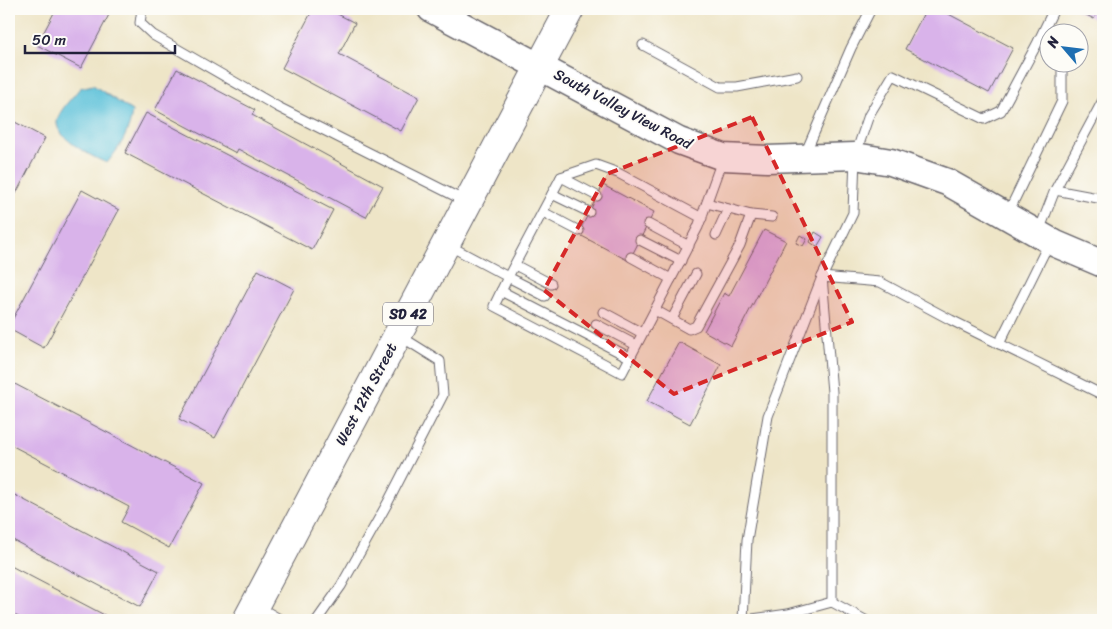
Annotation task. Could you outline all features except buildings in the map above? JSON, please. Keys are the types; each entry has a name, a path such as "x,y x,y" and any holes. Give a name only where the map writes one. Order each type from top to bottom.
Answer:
{"main road":[{"name":"West 12th Street","path":"251,612 570,9"}],"street":[{"name":"South Valley View Road","path":"431,9 540,65 679,141 723,157 803,159 854,156 891,162 947,182 1044,237 1103,264"}],"lane":[{"path":"142,9 140,23 153,35 278,107 467,203"},
{"path":"803,159 870,9"},
{"path":"865,620 832,602 788,614 744,620 747,540 768,416 822,277 853,213 854,156 869,115 893,75 984,119 1001,111 1054,9"},
{"path":"643,46 720,87 737,87 797,76"},
{"path":"1006,216 1062,101 1062,72"},
{"path":"998,344 1044,237 1055,190 1103,100"},
{"path":"702,218 618,173 596,165 561,177 494,306 622,373 689,246 702,218 723,157"},
{"path":"561,177 597,196"},
{"path":"1055,190 1103,199"},
{"path":"552,194 589,212"},
{"path":"707,203 750,215 772,217"},
{"path":"716,235 728,209"},
{"path":"543,212 580,231"},
{"path":"655,310 689,329 696,326 740,245 750,215"},
{"path":"648,224 689,246"},
{"path":"640,240 681,261"},
{"path":"446,244 545,296"},
{"path":"631,257 671,279"},
{"path":"515,265 551,284"},
{"path":"672,319 696,274"},
{"path":"822,277 880,282 998,344 1103,395"},
{"path":"822,277 832,392 832,602"},
{"path":"501,291 630,358"},
{"path":"603,312 642,333"},
{"path":"596,324 636,346"},
{"path":"317,620 340,586 387,504 443,395 440,361 397,335"},
{"path":"251,612 281,620"}],"highlighted area":[{"path":"752,117 852,322 674,394 544,290 607,174"}],"water":[{"path":"93,85 132,111 124,139 107,163 70,142 63,136 57,124 62,110 80,88"}]}
